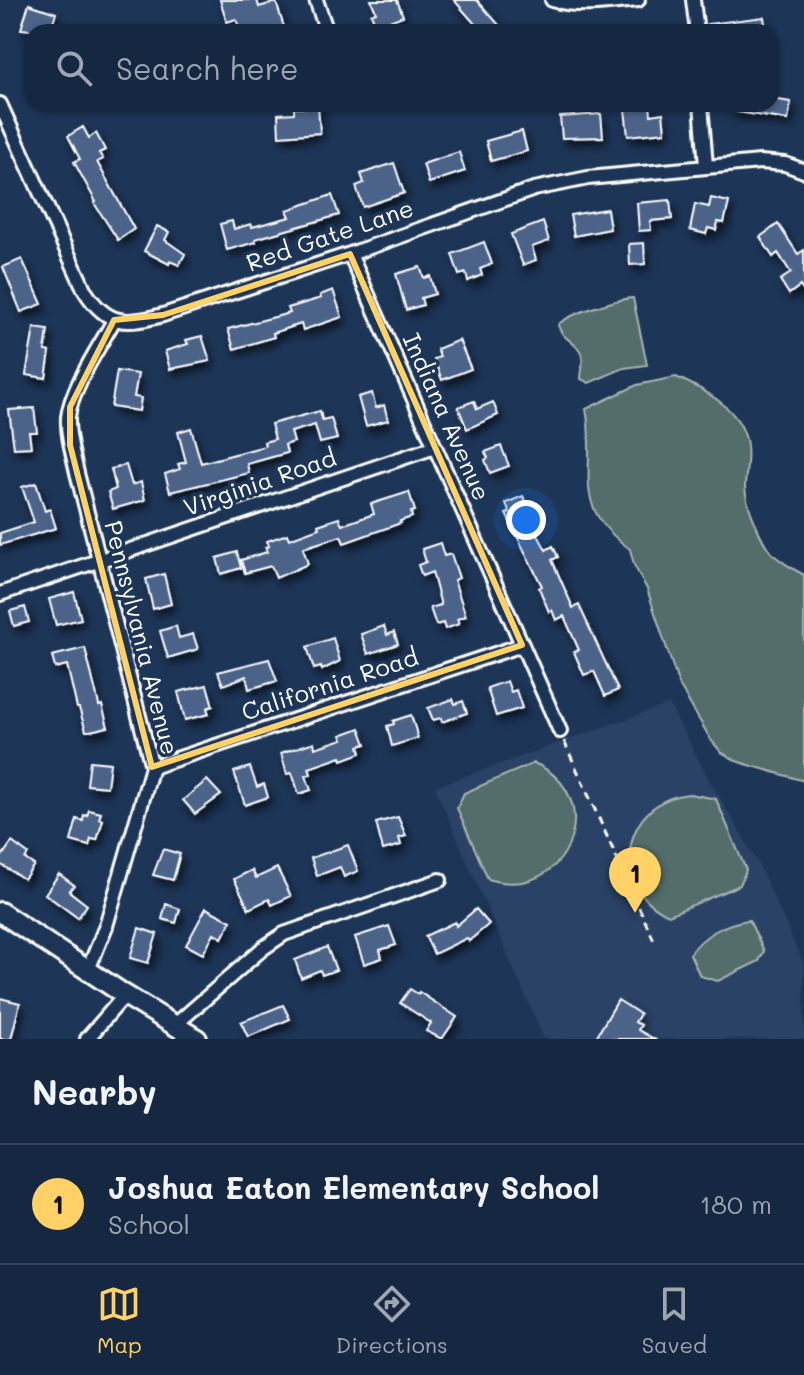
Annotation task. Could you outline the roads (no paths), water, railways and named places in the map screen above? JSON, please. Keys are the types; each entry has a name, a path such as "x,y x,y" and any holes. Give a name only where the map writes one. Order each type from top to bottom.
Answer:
{"street":[{"path":"316,0 324,24"},
{"path":"552,0 590,4 638,0"},
{"path":"693,0 696,24"},
{"path":"0,104 85,291 99,310 114,320"},
{"path":"702,112 706,166"},
{"name":"Red Gate Lane","path":"114,320 138,321 163,315 534,189 588,178 706,166 777,163 804,171"},
{"name":"Indiana Avenue","path":"350,254 560,731"},
{"name":"Pennsylvania Avenue","path":"88,970 106,926 152,767 70,445 69,416 77,391 114,320"},
{"name":"Virginia Road","path":"0,594 435,447"},
{"name":"California Road","path":"152,767 522,645"},
{"path":"175,1025 262,949 284,934 440,880"},
{"path":"0,912 197,1039"},
{"path":"87,1039 125,995"}],"place":[{"name":"Joshua Eaton Elementary School","path":"635,913"}]}
